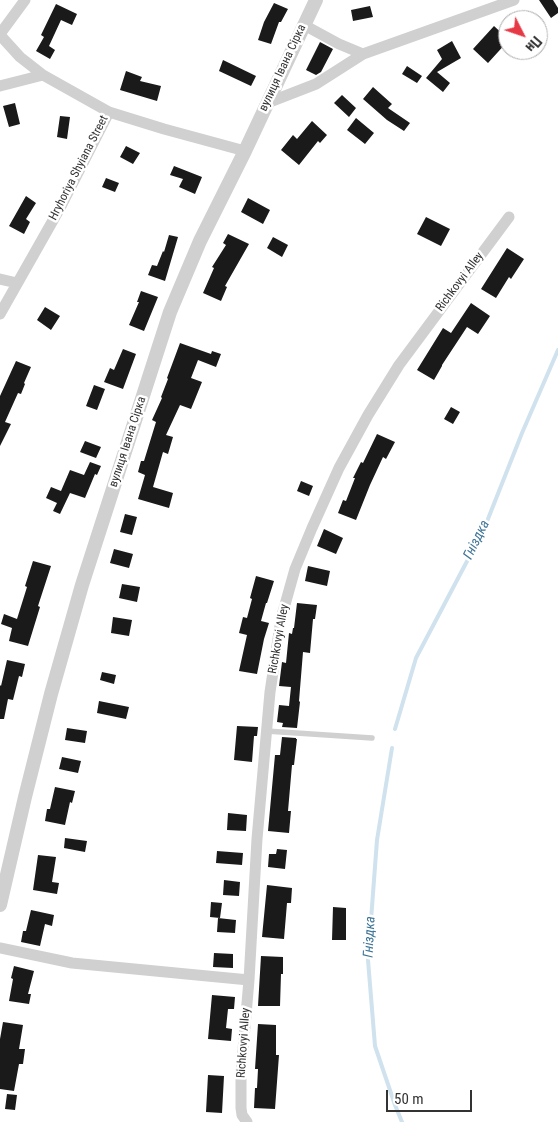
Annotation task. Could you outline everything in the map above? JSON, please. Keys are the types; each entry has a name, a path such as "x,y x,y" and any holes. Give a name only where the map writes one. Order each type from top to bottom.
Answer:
{"street":[{"path":"0,35 25,0"},
{"name":"вулиця Івана Сірка","path":"0,905 51,694 82,585 170,312 200,241 245,151 316,0"},
{"path":"267,103 316,84 363,54 514,0"},
{"path":"304,24 339,44 363,54"},
{"name":"Hryhoriya Shyiana Street","path":"0,35 20,57 43,75 109,112 60,208 0,314"},
{"path":"0,86 43,75"},
{"path":"109,112 245,151"},
{"name":"Richkovyi Alley","path":"247,1122 242,1115 241,1108 241,1073 249,980 256,839 270,692 281,619 295,569 339,468 368,415 399,365 509,217"},
{"path":"0,279 17,283"},
{"path":"0,948 72,963 249,980"}],"lane":[{"path":"266,731 372,738"}],"building":[{"path":"539,0 553,0 558,8 558,13 551,18 548,10 546,10"},
{"path":"274,3 288,9 281,22 279,22 271,44 258,40 264,22"},
{"path":"56,4 77,14 72,25 61,20 49,46 55,50 50,59 36,51 44,37 41,35"},
{"path":"370,6 373,17 353,21 351,10"},
{"path":"494,26 498,30 498,52 488,63 473,49"},
{"path":"452,41 461,58 437,72 450,83 443,92 426,78 442,59 437,50"},
{"path":"320,42 333,49 321,72 316,75 306,70"},
{"path":"223,60 256,76 251,86 219,71"},
{"path":"407,66 422,76 417,83 402,74"},
{"path":"126,71 142,77 140,81 161,86 157,101 120,90"},
{"path":"373,87 392,104 388,108 410,123 404,131 387,120 363,99"},
{"path":"342,95 356,108 349,117 334,103"},
{"path":"15,103 20,124 9,127 3,106"},
{"path":"60,116 70,117 67,139 57,137"},
{"path":"356,118 374,133 365,144 347,130"},
{"path":"312,121 327,135 320,143 318,141 299,165 281,150 293,135 297,139"},
{"path":"126,146 140,153 133,164 120,157"},
{"path":"174,166 202,177 195,194 179,187 183,179 170,175"},
{"path":"106,178 119,183 115,192 102,187"},
{"path":"26,196 36,203 26,219 30,222 24,234 9,226"},
{"path":"248,198 270,210 263,224 241,212"},
{"path":"426,217 450,229 441,246 417,234"},
{"path":"228,234 249,244 225,286 227,287 221,301 203,293 214,268 212,267 226,245 223,243"},
{"path":"169,235 178,237 165,281 148,275 152,265 157,266"},
{"path":"273,237 288,245 282,257 267,248"},
{"path":"507,248 524,259 511,279 509,277 496,298 481,289"},
{"path":"141,291 158,297 144,331 129,325 139,302 137,302"},
{"path":"471,303 490,316 478,334 467,327 434,380 417,370 443,328 451,333"},
{"path":"45,307 60,316 51,330 37,320"},
{"path":"180,343 211,354 212,351 221,354 216,367 198,360 191,378 202,382 191,409 180,405 166,435 173,437 168,454 163,452 153,487 173,493 169,508 138,499 145,475 138,472 141,461 144,461 156,422 152,420 162,398"},
{"path":"123,349 136,354 123,389 104,382 110,368 114,370"},
{"path":"16,361 31,367 21,394 18,393 5,422 11,424 0,446 0,396"},
{"path":"94,385 105,389 97,410 86,406"},
{"path":"451,407 460,412 453,424 444,419"},
{"path":"377,434 395,442 386,459 383,457 356,520 338,513 343,500 346,501 355,478 353,478 361,462 363,463"},
{"path":"85,441 101,447 96,458 80,452"},
{"path":"90,462 101,466 97,475 95,474 85,498 70,493 60,514 53,511 57,503 46,498 51,487 61,491 70,470 84,475"},
{"path":"301,481 313,486 309,496 297,491"},
{"path":"125,514 137,517 132,535 120,532"},
{"path":"324,529 343,538 336,554 317,546"},
{"path":"114,549 133,554 129,568 110,563"},
{"path":"33,561 51,566 28,646 9,641 12,628 1,624 4,614 17,619"},
{"path":"308,566 330,571 327,586 305,581"},
{"path":"256,576 274,581 261,621 269,623 257,674 239,671 247,635 239,633 243,617 247,618"},
{"path":"122,584 140,587 137,602 119,598"},
{"path":"297,603 317,605 315,619 313,619 310,653 303,652 297,728 282,727 283,723 277,722 279,705 289,706 291,687 279,686 282,662 286,663 289,633 292,634 294,628"},
{"path":"113,617 132,620 129,636 111,633"},
{"path":"7,660 25,664 22,677 19,676 13,700 8,699 4,719 0,719 0,685"},
{"path":"102,672 116,675 114,684 100,680"},
{"path":"99,701 129,707 126,719 97,713"},
{"path":"237,726 258,727 257,736 254,736 252,762 234,760"},
{"path":"67,728 87,731 85,743 65,740"},
{"path":"282,737 297,739 294,765 292,765 288,811 291,811 289,833 268,831 275,755 280,755"},
{"path":"62,757 81,761 78,773 59,769"},
{"path":"55,787 75,791 72,803 70,802 65,825 45,821"},
{"path":"228,813 247,815 246,831 227,830"},
{"path":"65,838 87,841 85,852 64,848"},
{"path":"277,849 287,850 285,869 268,867 269,854 276,854"},
{"path":"217,851 243,853 242,865 216,863"},
{"path":"38,855 56,857 52,882 59,883 57,894 33,890"},
{"path":"224,880 240,882 239,896 223,895"},
{"path":"267,885 292,888 291,903 287,903 284,939 262,937"},
{"path":"211,902 222,903 220,918 210,917"},
{"path":"333,907 346,908 346,940 332,940"},
{"path":"31,910 54,915 52,926 45,924 40,946 21,942"},
{"path":"218,918 236,920 235,933 217,932"},
{"path":"214,953 233,954 233,968 213,967"},
{"path":"261,956 283,957 280,1006 258,1006"},
{"path":"14,966 34,971 28,994 31,994 29,1004 9,1001"},
{"path":"212,995 235,997 234,1009 228,1009 226,1028 232,1029 231,1041 208,1039"},
{"path":"3,1022 23,1025 19,1049 25,1049 23,1064 19,1064 14,1091 0,1089 0,1039"},
{"path":"258,1024 276,1025 276,1055 279,1055 275,1109 254,1108 258,1069 255,1069"},
{"path":"208,1075 224,1076 222,1113 206,1112"},
{"path":"7,1094 17,1095 15,1110 5,1109"}],"waterway":[{"name":"Гніздка","path":"395,729 416,658 484,529 522,433 558,350"},
{"name":"Гніздка","path":"392,748 377,840 368,960 375,1046 402,1122"}]}
